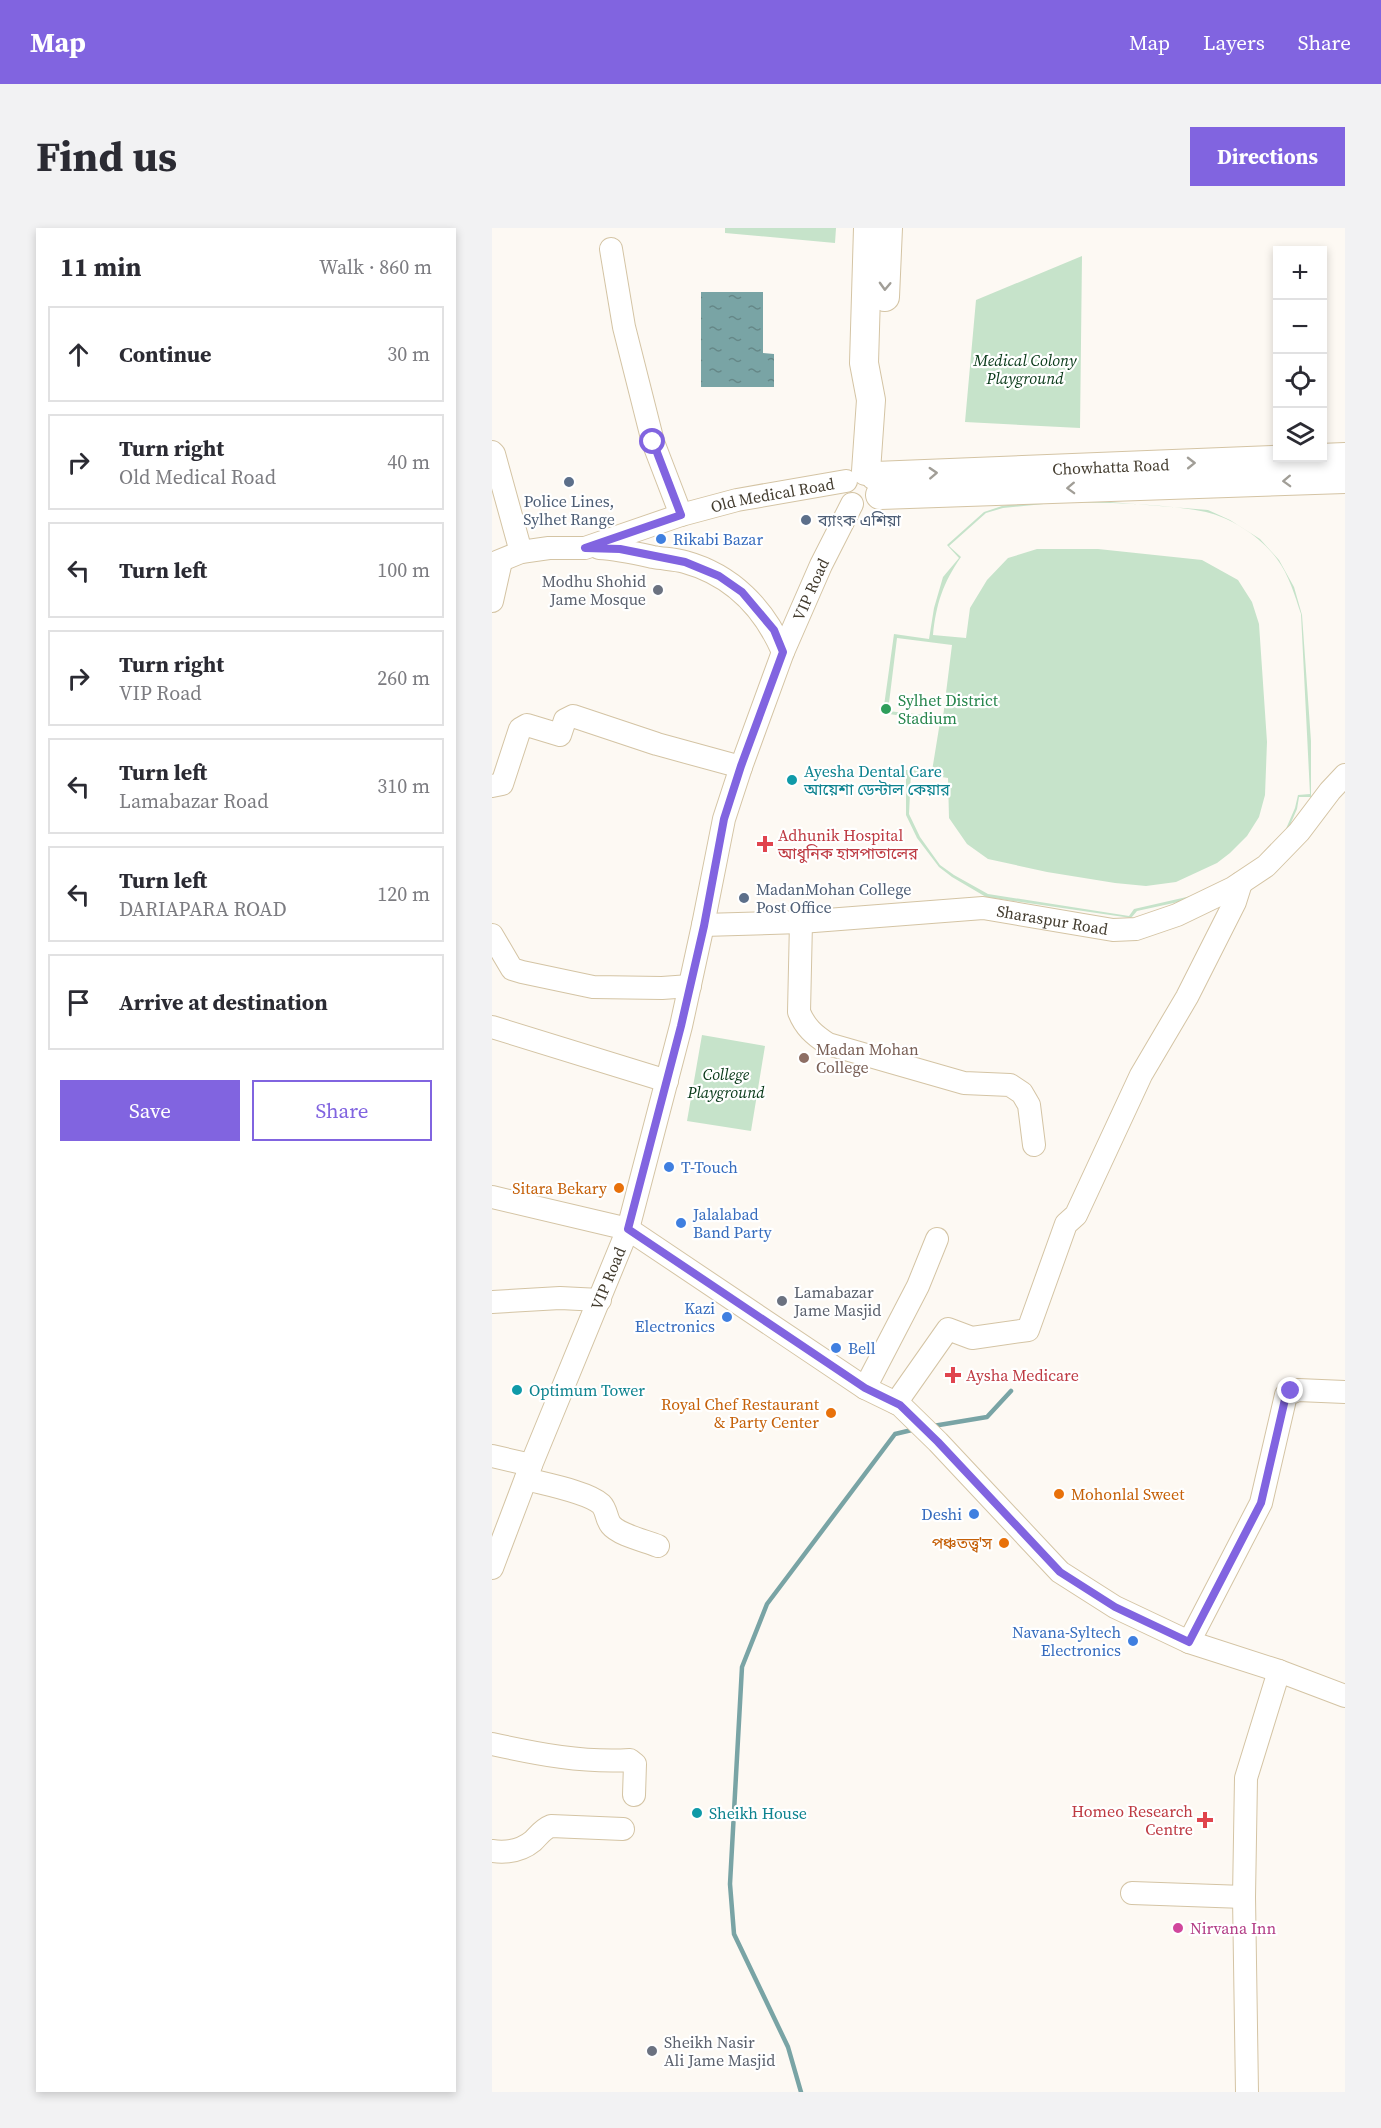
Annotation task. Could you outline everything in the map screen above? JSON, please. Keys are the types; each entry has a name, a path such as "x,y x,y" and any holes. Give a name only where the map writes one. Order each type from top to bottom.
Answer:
{"main road":[{"path":"866,481 871,400 864,363 868,228"},
{"path":"871,400 883,361 888,228"},
{"name":"Chowhatta Road","path":"1110,476 1345,457"},
{"name":"Chowhatta Road","path":"866,481 1110,476 1345,479"}],"street":[{"path":"611,249 624,327 653,442 681,515"},
{"path":"492,452 505,559 492,601"},
{"name":"Old Medical Road","path":"505,559 549,548 585,548 681,515 737,500 866,481"},
{"name":"VIP Road","path":"492,1568 628,1229 690,986 724,819 741,766 783,652 821,565 852,504 868,506 873,504 866,481"},
{"path":"585,548 620,549 685,562 719,576 742,592 774,630 783,652"},
{"path":"492,786 502,784 520,729 527,725 560,735 565,720 573,716 657,744 741,766"},
{"name":"Sharaspur Road","path":"704,926 801,922 983,908 1102,928 1136,929 1177,915 1241,882 1266,866 1345,775"},
{"path":"898,1404 948,1329 972,1338 1028,1330 1066,1224 1076,1215 1141,1075 1187,997 1235,902 1241,882"},
{"path":"801,922 799,1012 803,1023 814,1035 828,1044 964,1083 1010,1085 1022,1093 1029,1105 1034,1145"},
{"path":"492,935 512,969 522,972 593,987 690,986"},
{"path":"492,1027 667,1081"},
{"path":"492,1197 628,1229 865,1388 898,1404 938,1442 1060,1572 1115,1607 1189,1642 1345,1696"},
{"path":"865,1388 918,1286 937,1239"},
{"path":"492,1302 560,1298 600,1300"},
{"path":"1189,1642 1261,1503 1286,1395 1298,1390 1345,1392"},
{"path":"492,1456 593,1499 601,1504 610,1524 617,1530 658,1546"},
{"path":"1247,2092 1244,1897 1246,1778 1278,1671"},
{"path":"492,1744 582,1760 630,1760 635,1764 634,1795"},
{"path":"492,1851 510,1852 519,1849 545,1828 551,1826 623,1829"},
{"path":"1132,1893 1244,1897"}],"green space":[{"path":"725,228 836,228 835,243 725,233"},
{"name":"Medical Colony Playground","path":"1082,256 1080,428 965,422 976,300"},
{"name":"Sylhet District Stadium","path":"1039,500 1134,504 1064,502 1003,508 986,513 949,546 961,557 941,594 933,635 966,638 970,608 987,580 1008,558 1037,549 1098,549 1202,560 1238,580 1252,602 1259,624 1267,742 1265,795 1259,817 1247,836 1217,863 1176,882 1146,886 1047,872 988,859 967,844 949,818 948,778 911,772 909,814 920,837 940,865 988,894 1129,916 1134,909 1191,896 1247,870 1285,831 1298,795 1310,794 1301,614 1285,572 1272,552 1279,560 1294,587 1302,615 1311,741 1311,797 1299,797 1297,809 1286,834 1247,872 1192,899 1137,911 1131,918 986,897 939,867 917,838 906,815 906,770 932,771 940,722 883,713 894,634 929,639 934,608 943,577 959,558 947,545 984,512 1002,506","holes":["897,638 952,645 943,717 888,711"]},
{"path":"1176,507 1208,510 1245,529 1216,515"},
{"name":"Sylhet District Stadium","path":"1246,530 1260,539 1270,550 1263,544"},
{"name":"College Playground","path":"702,1035 765,1046 751,1131 687,1121"}],"water":[{"path":"701,292 763,292 763,353 774,354 774,387 701,387"}],"waterway":[{"path":"933,1426 987,1417 1011,1391"},
{"path":"801,2092 788,2047 734,1934 730,1884 742,1667 767,1604 895,1434 916,1429"}],"place":[{"name":"Police Lines, Sylhet Range","path":"569,482"},
{"name":"ব্যাংক এশিয়া","path":"806,520"},
{"name":"Rikabi Bazar","path":"661,539"},
{"name":"Modhu Shohid Jame Mosque","path":"658,590"},
{"name":"Sylhet District Stadium","path":"886,709"},
{"name":"Ayesha Dental Care আয়েশা ডেন্টাল কেয়ার","path":"792,780"},
{"name":"Adhunik Hospital আধুনিক হাসপাতালের","path":"765,844"},
{"name":"MadanMohan College Post Office","path":"744,898"},
{"name":"Madan Mohan College","path":"804,1058"},
{"name":"T-Touch","path":"669,1167"},
{"name":"Sitara Bekary","path":"619,1188"},
{"name":"Jalalabad Band Party","path":"681,1223"},
{"name":"Lamabazar Jame Masjid","path":"782,1301"},
{"name":"Kazi Electronics","path":"727,1317"},
{"name":"Bell","path":"836,1348"},
{"name":"Aysha Medicare","path":"953,1375"},
{"name":"Optimum Tower","path":"517,1390"},
{"name":"Royal Chef Restaurant & Party Center","path":"831,1413"},
{"name":"Mohonlal Sweet","path":"1059,1494"},
{"name":"Deshi","path":"974,1514"},
{"name":"পঞ্চতত্ত্ব'স","path":"1004,1543"},
{"name":"Navana-Syltech Electronics","path":"1133,1641"},
{"name":"Sheikh House","path":"697,1813"},
{"name":"Homeo Research Centre","path":"1205,1820"},
{"name":"Nirvana Inn","path":"1178,1928"},
{"name":"Sheikh Nasir Ali Jame Masjid","path":"652,2051"}],"route":[{"path":"653,442 681,515 585,548 620,549 685,562 719,576 742,592 774,630 783,652 724,819 704,926 681,1026 628,1229 865,1388 900,1405 938,1442 1060,1572 1115,1607 1189,1642 1261,1503 1286,1395 1291,1391"}]}
